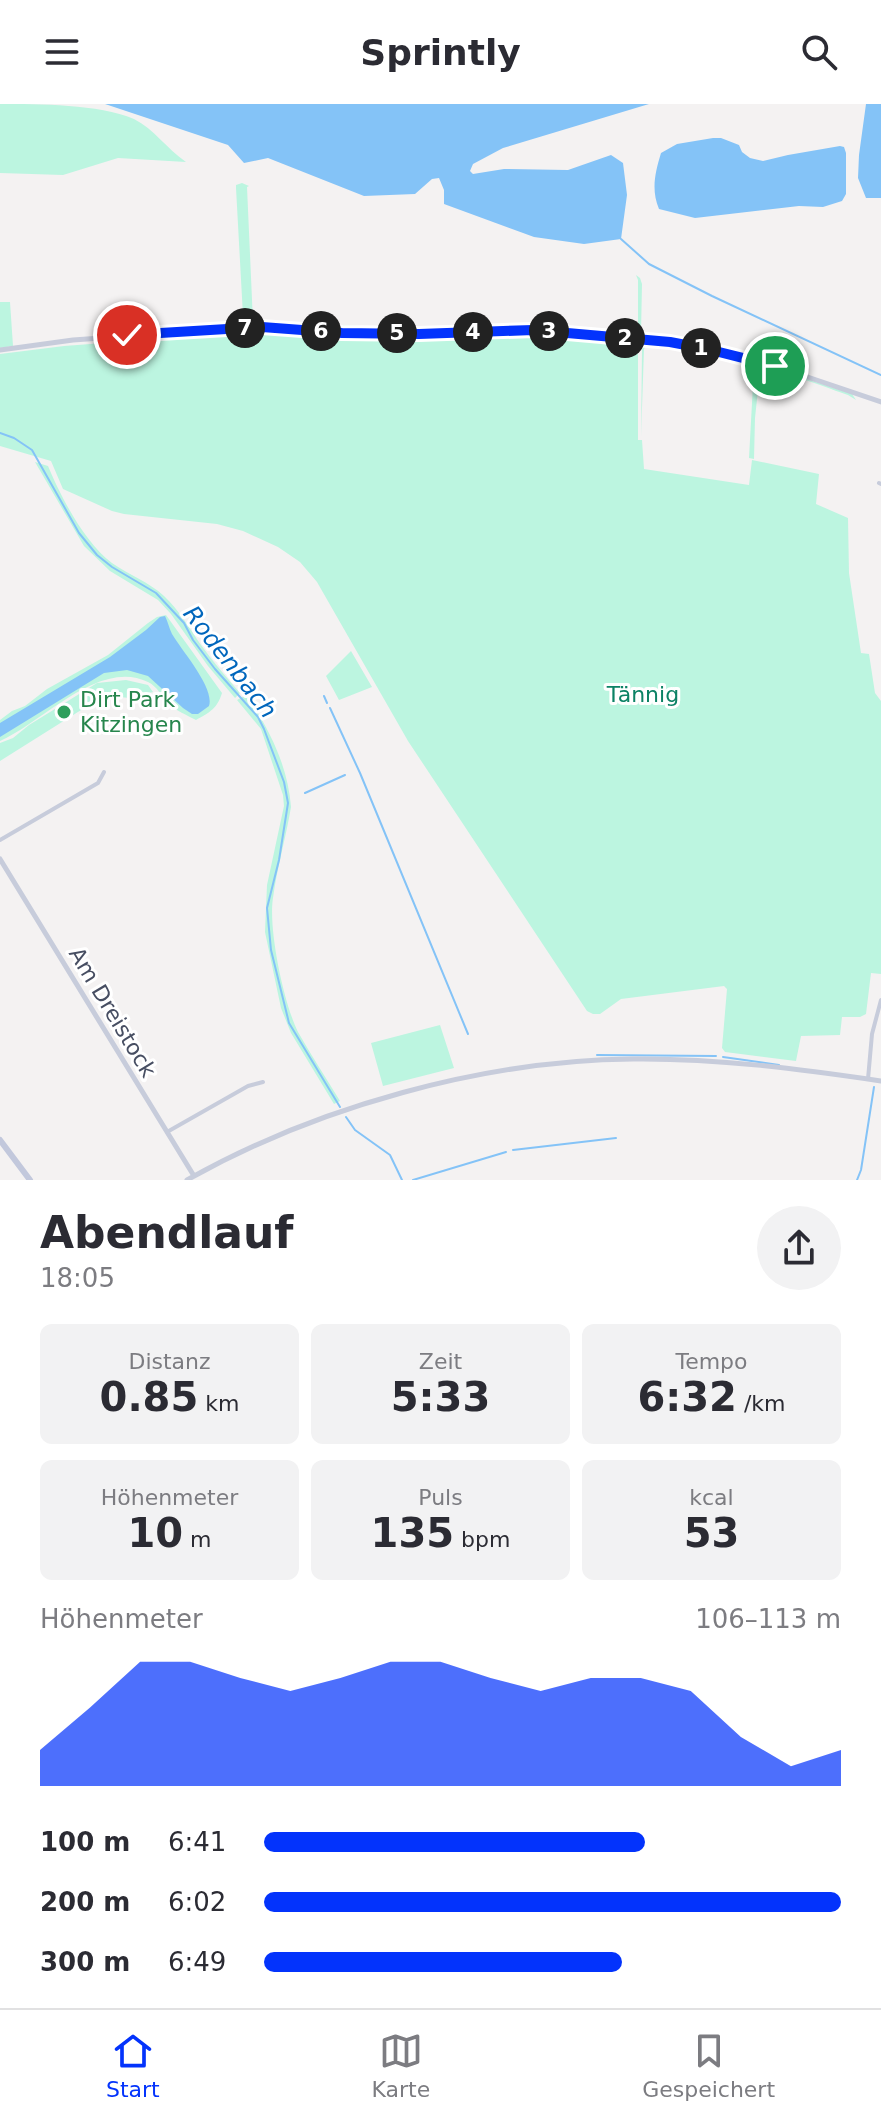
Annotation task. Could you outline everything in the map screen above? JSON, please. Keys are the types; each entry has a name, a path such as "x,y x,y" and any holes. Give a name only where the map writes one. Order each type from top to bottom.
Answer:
{"main road":[{"path":"0,1140 30,1180"}],"street":[{"path":"0,350 86,338 262,327 342,333 419,334 533,330 642,339 707,349 754,360 881,402"},
{"path":"0,840 98,783 104,772"},
{"name":"Am Dreistock","path":"0,859 194,1176"},
{"path":"868,1079 872,1034 881,1000"},
{"path":"187,1180 310,1123 408,1091 482,1074 558,1063 678,1059 881,1081"},
{"path":"167,1132 248,1086 263,1082"}],"green space":[{"path":"0,104 68,106 120,114 141,123 186,162 118,158 63,175 0,173"},
{"path":"242,183 249,186 253,322 389,327 535,323 635,332 638,325 636,275 642,284 641,333 632,336 527,327 427,332 249,325 243,316 236,188"},
{"path":"0,302 10,302 13,346 0,348"},
{"name":"Tännig","path":"250,332 455,336 527,334 638,343 638,440 642,440 644,469 749,485 752,460 819,474 816,504 848,518 849,573 861,653 869,654 875,693 881,701 881,974 871,973 866,1014 842,1017 840,1035 801,1036 796,1061 725,1052 722,1048 727,989 724,986 621,999 600,1014 587,1011 408,741 317,582 300,562 278,547 243,531 217,524 112,511 63,489 51,461 0,446 0,354"},
{"path":"647,342 751,362 852,394 856,400 790,375 760,371 754,459 749,458 754,366 646,346 641,437 642,349"},
{"path":"35,462 48,466 74,518 102,554 158,591 175,607 210,658 240,693 235,698 158,600 110,571 84,546"},
{"path":"166,615 222,693 209,712 196,720 178,711 148,682 129,677 110,679 71,696 0,741 0,720 108,655 157,617"},
{"path":"351,651 372,687 339,700 326,676"},
{"name":"Dirt Park Kitzingen","path":"126,680 148,685 153,692 129,698 112,696 97,700 0,761 0,743 13,738 97,683"},
{"path":"246,695 276,748 286,777 291,807 273,898 278,966 287,1004 298,1032 340,1101 334,1104 291,1033 281,1008 265,932 267,885 284,806 283,795 261,729 237,700"},
{"path":"440,1025 454,1068 383,1086 371,1043"}],"water":[{"path":"105,104 649,104 503,148 473,164 470,171 473,174 504,169 568,170 611,155 623,163 627,195 621,239 584,244 534,237 444,204 444,190 439,178 432,179 415,194 364,196 268,158 244,163 228,145"},
{"path":"866,104 881,104 881,198 866,198 858,178"},
{"path":"713,138 739,145 750,158 763,161 844,147 846,194 842,201 823,207 799,206 695,218 659,209 655,181 661,153 677,144"},
{"path":"165,616 172,634 203,680 210,698 209,706 198,714 192,714 148,676 127,670 104,673 0,737 0,723 110,657"}],"waterway":[{"path":"621,239 649,264 881,375"},
{"name":"Rodenbach","path":"0,433 32,450 79,533 97,555 156,593 184,623 215,669 258,717 284,782 288,803 267,908 271,950 289,1023 340,1107"},
{"path":"324,696 327,703"},
{"path":"330,708 468,1034"},
{"path":"305,793 345,775"},
{"path":"597,1055 716,1056"},
{"path":"723,1057 779,1065"},
{"path":"857,1180 874,1087"},
{"name":"Rodenbach","path":"346,1117 355,1130 390,1155 402,1180"},
{"path":"513,1150 616,1138"},
{"path":"413,1180 506,1152"}],"place":[{"name":"Dirt Park Kitzingen","path":"64,712"}],"route":[{"path":"127,335 262,327 342,333 419,334 533,330 670,342 775,366"}]}
